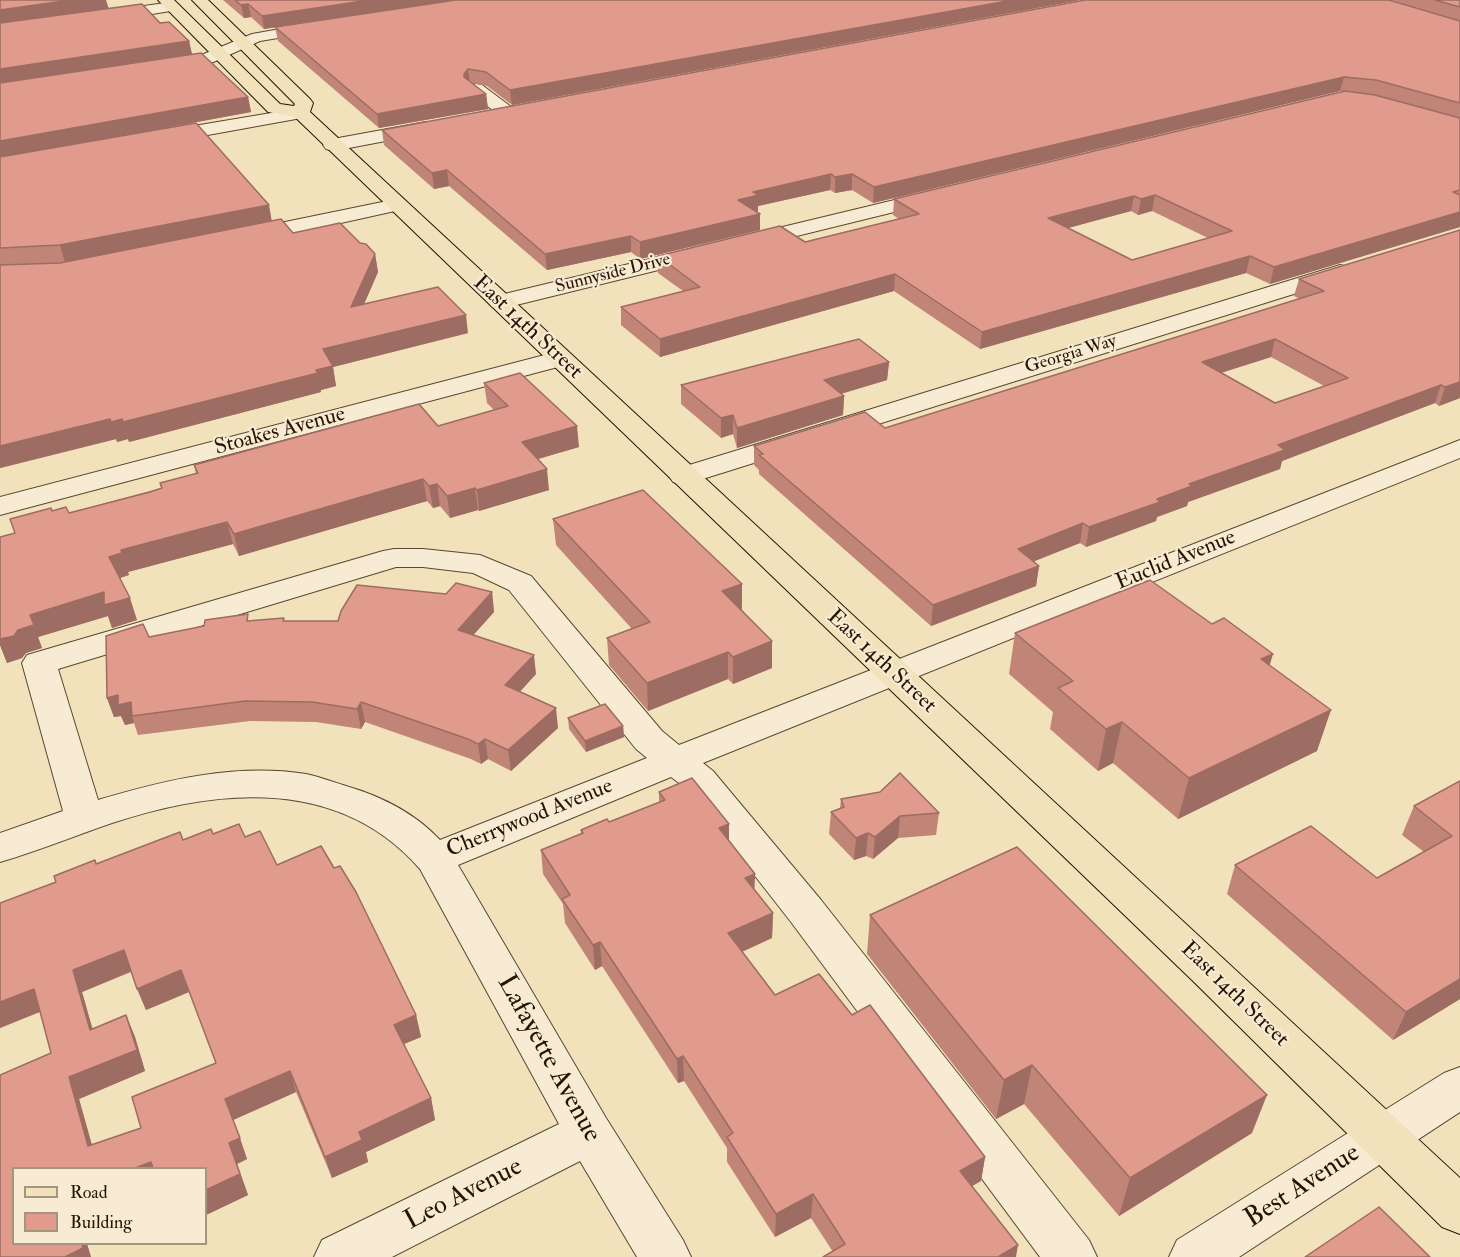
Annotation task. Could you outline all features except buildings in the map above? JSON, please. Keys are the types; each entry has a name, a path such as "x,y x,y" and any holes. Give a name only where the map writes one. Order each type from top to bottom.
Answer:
{"main road":[{"name":"East 14th Street","path":"199,0 304,103 301,113 333,145 1207,968 1460,1211"},
{"path":"168,4 274,108 301,113"}],"street":[{"path":"90,18 133,6 168,4"},
{"path":"149,68 203,60 242,42 329,26 303,10"},
{"path":"476,89 513,111 485,117"},
{"path":"141,141 301,113"},
{"path":"333,145 441,125"},
{"name":"Sunnyside Drive","path":"500,302 952,192"},
{"path":"225,241 397,206"},
{"name":"Georgia Way","path":"683,476 1357,266"},
{"name":"Stoakes Avenue","path":"0,506 560,359"},
{"name":"Euclid Avenue","path":"892,673 1460,448"},
{"path":"84,818 39,663 394,558 423,558 480,564 520,583 649,740 700,780 806,911 1071,1257"},
{"name":"Cherrywood Avenue","path":"0,848 84,818 168,793 211,785 272,782 314,790 361,804 406,831 434,859 892,673"},
{"name":"Lafayette Avenue","path":"434,859 589,1133 665,1257"},
{"name":"Best Avenue","path":"1195,1257 1380,1136 1460,1087"},
{"name":"Leo Avenue","path":"340,1257 589,1133"}]}
